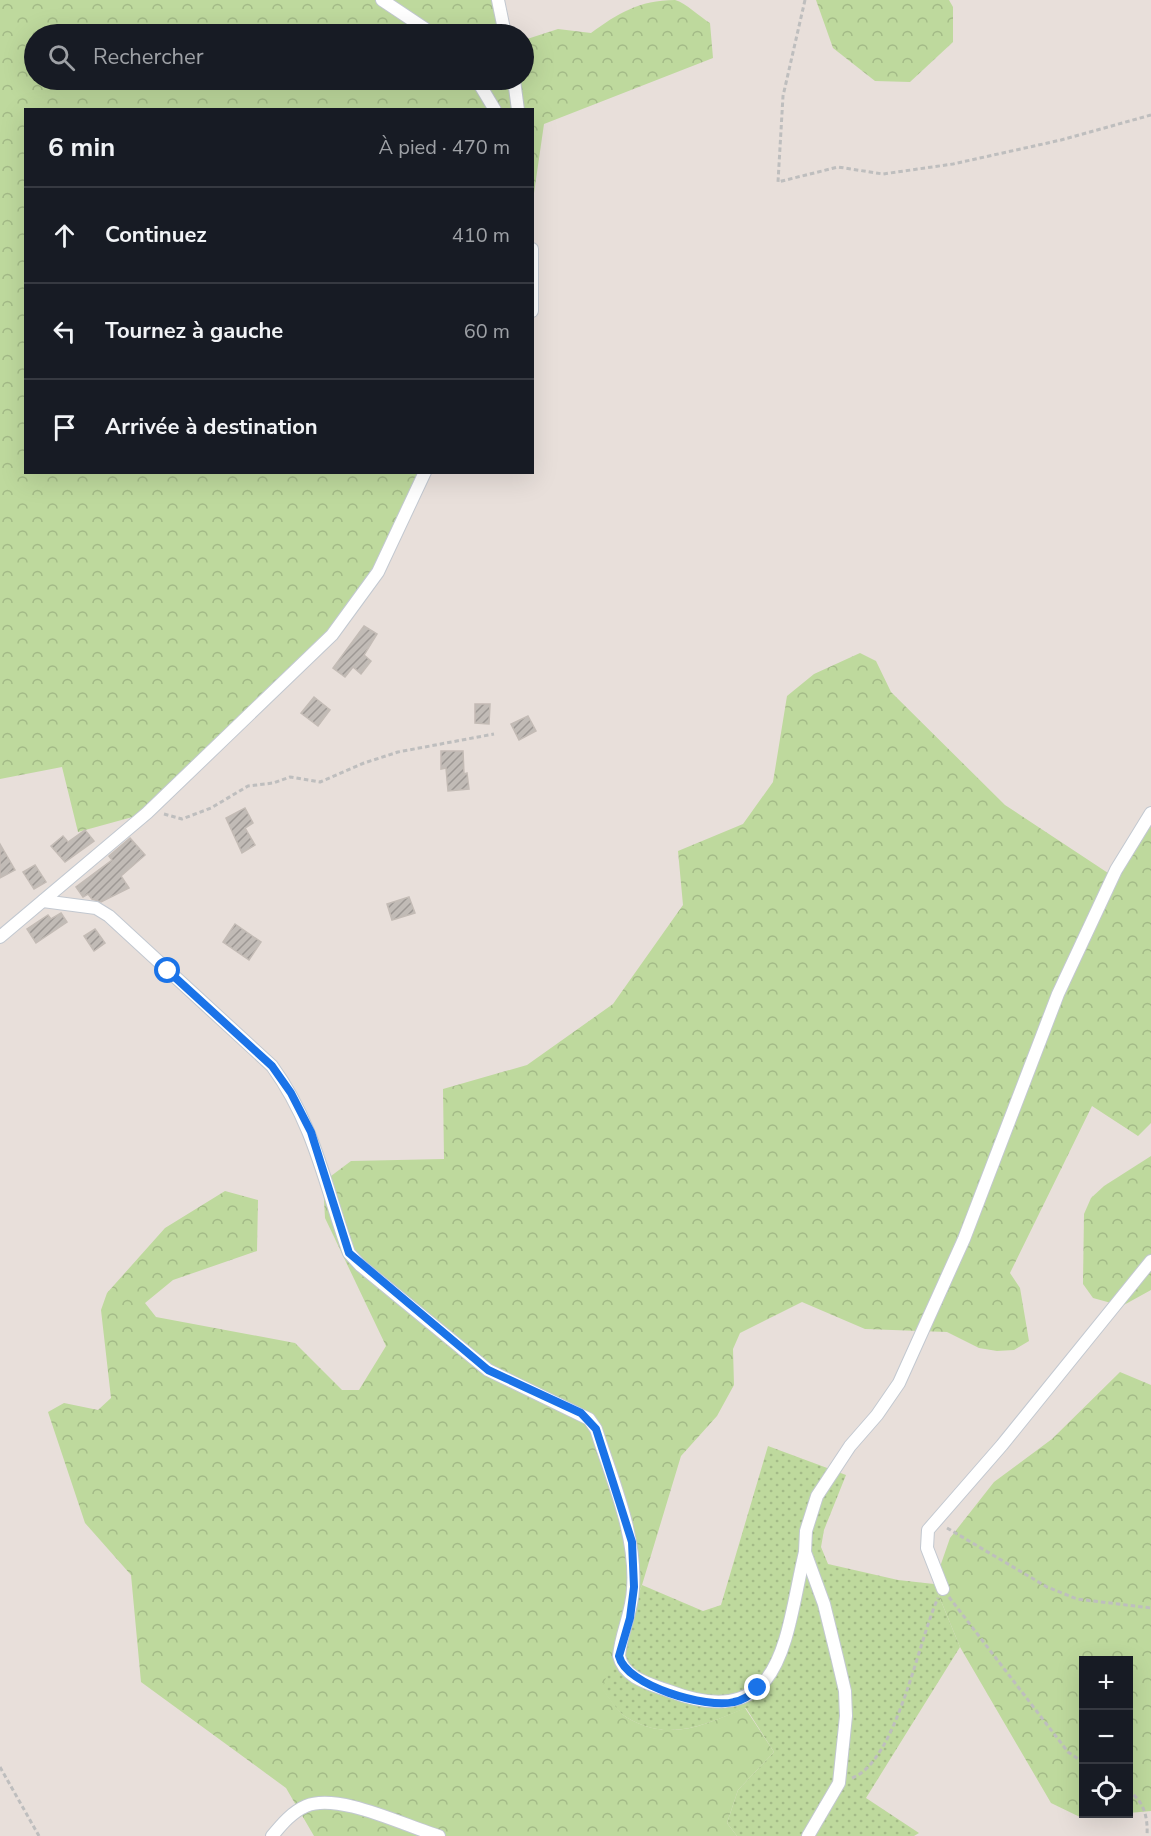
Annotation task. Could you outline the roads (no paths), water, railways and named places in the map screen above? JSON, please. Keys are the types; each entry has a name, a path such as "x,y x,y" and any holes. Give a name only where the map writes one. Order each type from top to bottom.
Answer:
{"street":[{"path":"382,0 418,24"},
{"path":"498,0 503,24"},
{"path":"483,90 494,108"},
{"path":"515,90 518,108"},
{"path":"0,937 147,813 332,635 378,572 424,474"},
{"path":"44,901 96,908 109,916 272,1066 291,1093 311,1132 349,1253 360,1265 488,1370 589,1419 596,1429 632,1542 634,1587 630,1618 619,1656 627,1672 641,1681 694,1700 734,1702 749,1696 767,1680 781,1654 805,1552 806,1531 817,1496 850,1446 877,1415 899,1383 964,1239 1058,994 1116,870 1151,813"},
{"path":"943,1589 926,1538 928,1530 1002,1445 1151,1261"},
{"path":"805,1552 824,1604 844,1691 846,1716 839,1783 808,1836"},
{"path":"272,1836 290,1816 305,1806 333,1802 439,1836"}]}
